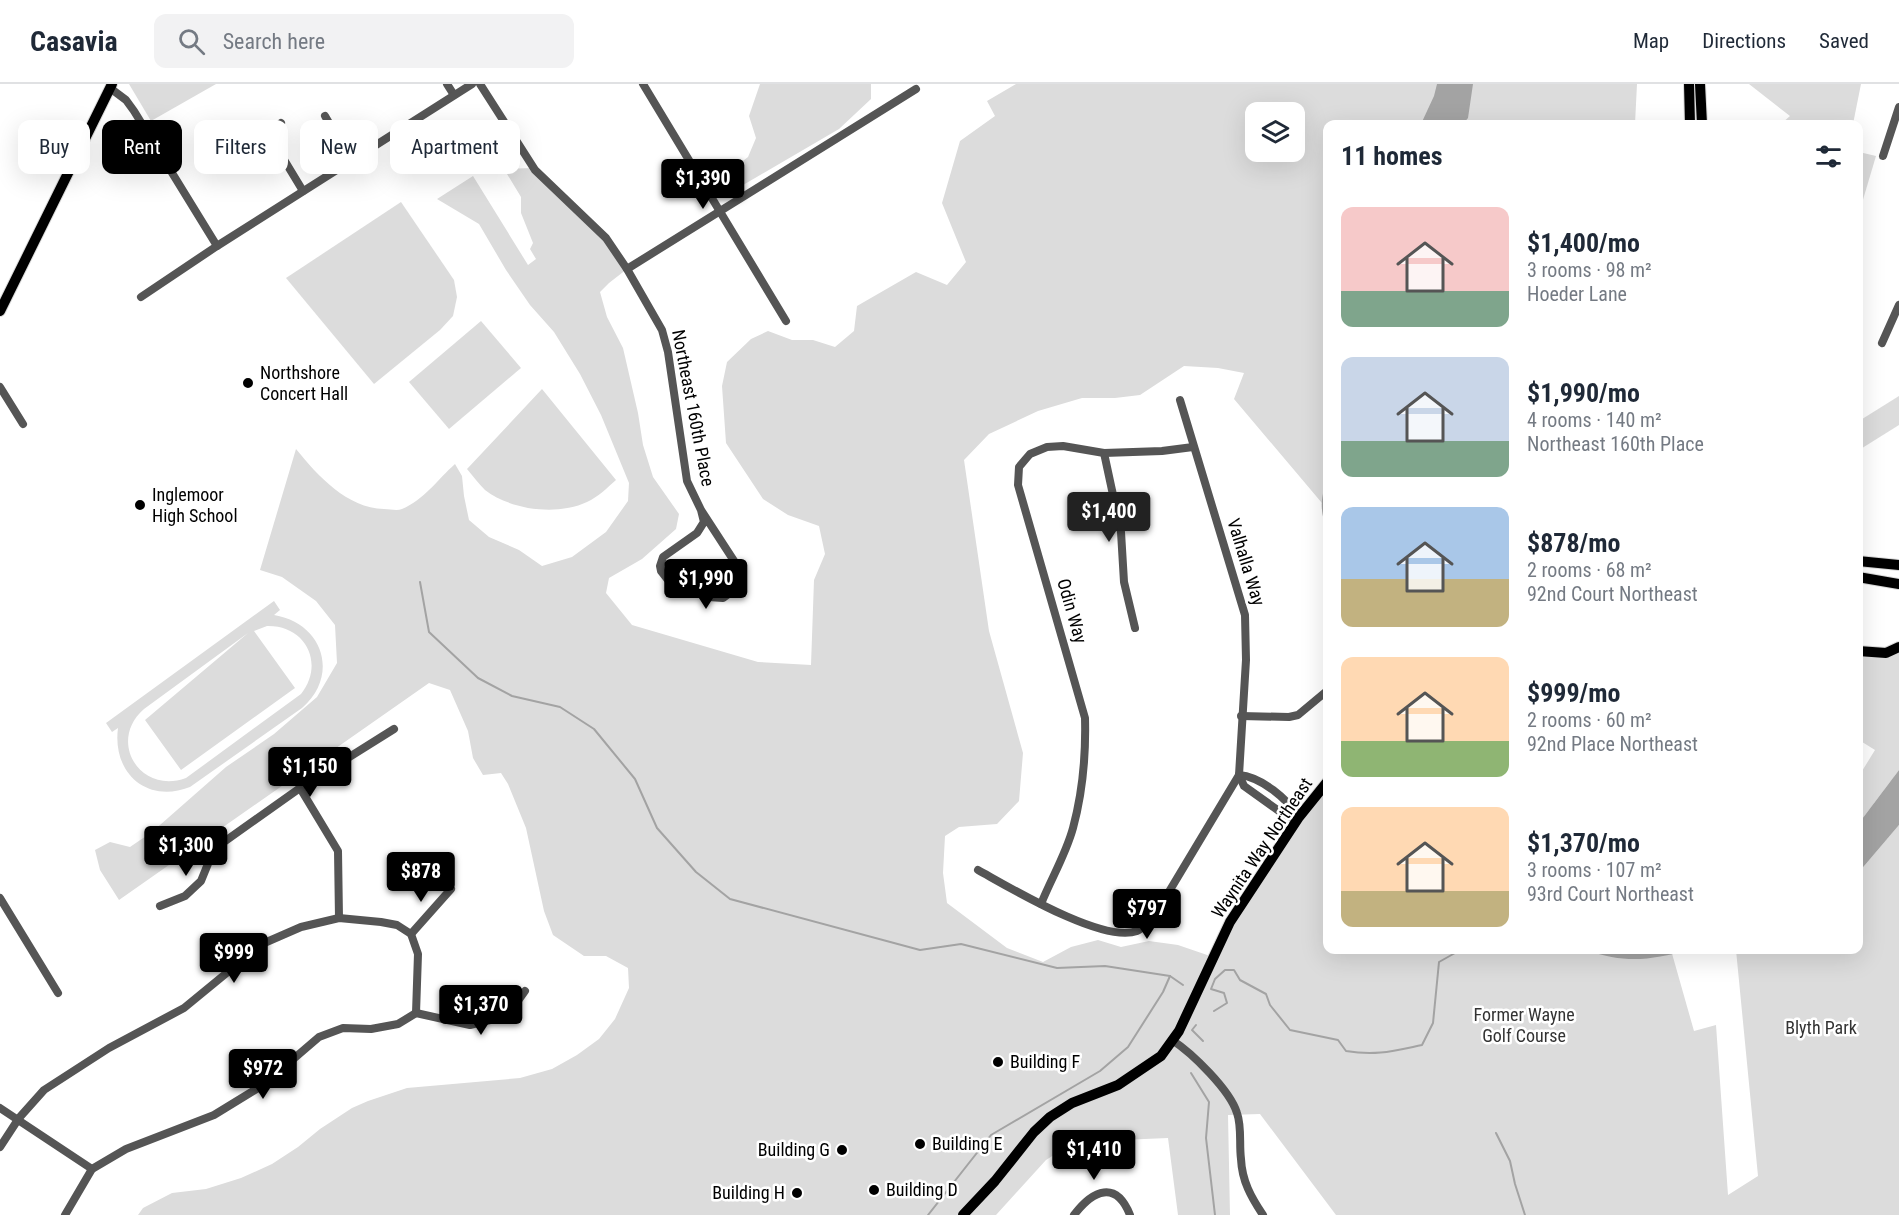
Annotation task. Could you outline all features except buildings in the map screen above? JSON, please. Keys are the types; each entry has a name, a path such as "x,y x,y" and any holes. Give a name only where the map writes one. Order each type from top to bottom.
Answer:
{"main road":[{"path":"1689,84 1690,120"},
{"path":"1700,84 1702,120"},
{"path":"0,311 111,86"},
{"path":"1863,561 1899,565"},
{"path":"1863,578 1899,584"},
{"path":"1863,651 1886,653 1899,647"},
{"name":"Waynita Way Northeast","path":"963,1215 995,1181 1034,1132 1050,1117 1072,1103 1119,1085 1161,1056 1179,1031 1230,922 1299,817 1323,787"}],"street":[{"path":"447,84 454,95"},
{"path":"378,143 472,84"},
{"name":"Northeast 160th Place","path":"480,84 536,170 606,238 627,269 662,330 668,352 687,481 701,510 738,567 737,585 734,590 723,597 709,597 672,585 661,571 663,557 700,530 704,522 701,510"},
{"path":"643,84 786,321"},
{"path":"111,86 134,111 217,246"},
{"path":"627,269 721,213 916,90"},
{"path":"1883,156 1899,107"},
{"path":"325,116 327,120"},
{"path":"288,166 303,191"},
{"path":"141,297 329,174"},
{"path":"1882,344 1899,305"},
{"path":"0,387 23,424"},
{"name":"Valhalla Way","path":"1180,400 1245,615 1246,660 1239,775"},
{"name":"Odin Way","path":"1041,904 1075,819 1086,756 1085,718 1018,485 1019,467 1030,454 1047,447 1063,446 1104,453 1162,451 1193,447"},
{"path":"1104,453 1121,532 1124,582 1135,628"},
{"path":"1241,716 1288,717 1298,715 1323,694"},
{"path":"160,906 185,896 201,881 214,849 300,788 394,729"},
{"path":"978,870 1041,904 1104,931 1119,933 1137,931 1152,920 1239,775 1251,776 1290,804 1299,817"},
{"path":"300,788 338,851 339,918"},
{"path":"411,934 451,889"},
{"path":"0,898 58,993"},
{"path":"0,1147 19,1119 44,1090 109,1048 184,1008 262,944 301,927 339,918 381,922 397,926 411,934 418,954 416,1013"},
{"path":"65,1215 92,1169 126,1149 214,1115 263,1084 319,1037 343,1028 371,1029 398,1023 416,1013 470,1024 480,1023 510,1012 525,991"},
{"path":"1172,1040 1199,1062 1232,1103 1240,1126 1243,1175 1251,1196 1263,1215"},
{"path":"0,1107 92,1169"},
{"path":"1074,1215 1095,1194 1110,1192 1122,1200 1130,1215"}],"green space":[{"path":"129,84 216,84 153,120 150,120"},
{"path":"760,84 871,84 871,99 839,129 726,195 722,177 748,157 756,138 749,116"},
{"path":"1016,84 1637,84 1635,120 1323,120 1323,504 1234,399 1244,373 1218,368 1184,366 1140,395 1082,398 1038,411 989,434 964,460 989,631 1023,753 1019,801 997,824 959,827 945,836 943,873 947,903 1007,948 1043,962 1071,947 1098,940 1121,947 1149,941 1178,945 1213,957 1230,923 1323,787 1323,954 1672,954 1694,1031 1716,1025 1728,1195 1758,1176 1736,954 1863,954 1863,867 1899,825 1899,1215 1336,1215 1260,1114 1228,1115 1230,1215 1178,1215 1168,1138 1074,1142 1046,1160 996,1215 138,1215 143,1208 172,1193 206,1189 241,1178 272,1164 352,1108 368,1101 407,1088 520,1078 552,1069 599,1039 615,1019 629,988 628,968 606,956 584,956 553,935 544,911 526,828 508,784 501,773 483,775 473,758 468,731 450,690 429,683 119,900 100,870 95,850 110,842 130,847 152,832 226,767 274,734 317,697 337,663 335,625 316,601 282,577 260,570 296,449 334,489 358,503 384,509 400,510 410,505 424,495 455,464 462,476 469,520 489,537 519,550 542,566 572,557 606,532 628,501 629,483 601,415 580,374 554,332 530,305 479,224 437,199 473,176 528,265 536,259 530,249 533,243 521,213 521,197 507,174 520,174 520,168 534,168 606,238 627,269 600,292 607,317 623,348 643,445 653,477 679,514 676,529 642,559 609,578 606,593 632,625 758,662 811,665 814,580 825,554 819,526 788,515 763,499 726,443 722,386 727,362 751,339 768,331 792,340 813,340 835,347 854,331 857,306 916,272 947,285 966,262 942,203 960,141 995,116 987,101"},
{"path":"1749,84 1861,84 1854,120 1786,120 1790,116"},
{"path":"1863,153 1876,156 1863,200"},
{"path":"401,202 454,280 457,297 453,316 440,330 374,384 286,278"},
{"path":"481,321 521,368 449,429 409,382"},
{"path":"542,389 616,480 595,498 562,509 534,509 496,497 485,490 467,469"},
{"path":"1899,396 1899,425 1863,448 1863,418"},
{"path":"274,601 280,610 274,615 291,620 304,628 314,639 321,652 323,666 321,681 314,695 302,708 190,787 174,791 160,791 147,788 136,781 127,771 121,759 118,728 112,732 106,723","holes":["267,626 281,627 292,632 308,648 311,671 301,694 186,778 169,781 155,779 143,772 134,762 129,749 128,736 133,722 144,709 248,633 145,720 181,770 295,688 254,631"]},
{"path":"1899,647 1899,770 1863,818 1863,770 1875,750 1863,742 1863,651"}],"shaded area":[{"path":"1437,84 1473,84 1466,120 1423,120"},
{"path":"1899,770 1899,825 1863,867 1863,818"},
{"path":"1601,954 1671,954 1638,959"}],"waterway":[{"path":"420,582 429,632 478,678 512,696 560,707 594,729 635,779 657,828 696,872 730,899 920,950 961,944 1057,968 1105,966 1170,976 1183,985"},
{"path":"1214,1011 1227,1003 1224,993 1211,989 1215,979 1225,970 1234,970 1240,980 1266,994 1270,1005 1290,1030 1338,1040 1346,1051 1384,1052 1422,1045 1433,1023 1439,962 1453,954"},
{"path":"928,1215 991,1135 1100,1071 1128,1047 1163,992 1170,976"},
{"path":"1196,1025 1192,1030 1203,1041"},
{"path":"1191,1073 1209,1102 1206,1138 1215,1215"},
{"path":"1496,1133 1510,1161 1525,1215"}],"place":[{"name":"Northshore Concert Hall","path":"248,383"},
{"name":"Inglemoor High School","path":"140,505"},
{"name":"Building F","path":"998,1062"},
{"name":"Building E","path":"920,1144"},
{"name":"Building G","path":"842,1150"},
{"name":"Building D","path":"874,1190"},
{"name":"Building H","path":"797,1193"}],"park label":[{"name":"Former Wayne Golf Course","path":"1524,1025"},
{"name":"Blyth Park","path":"1821,1028"}]}
